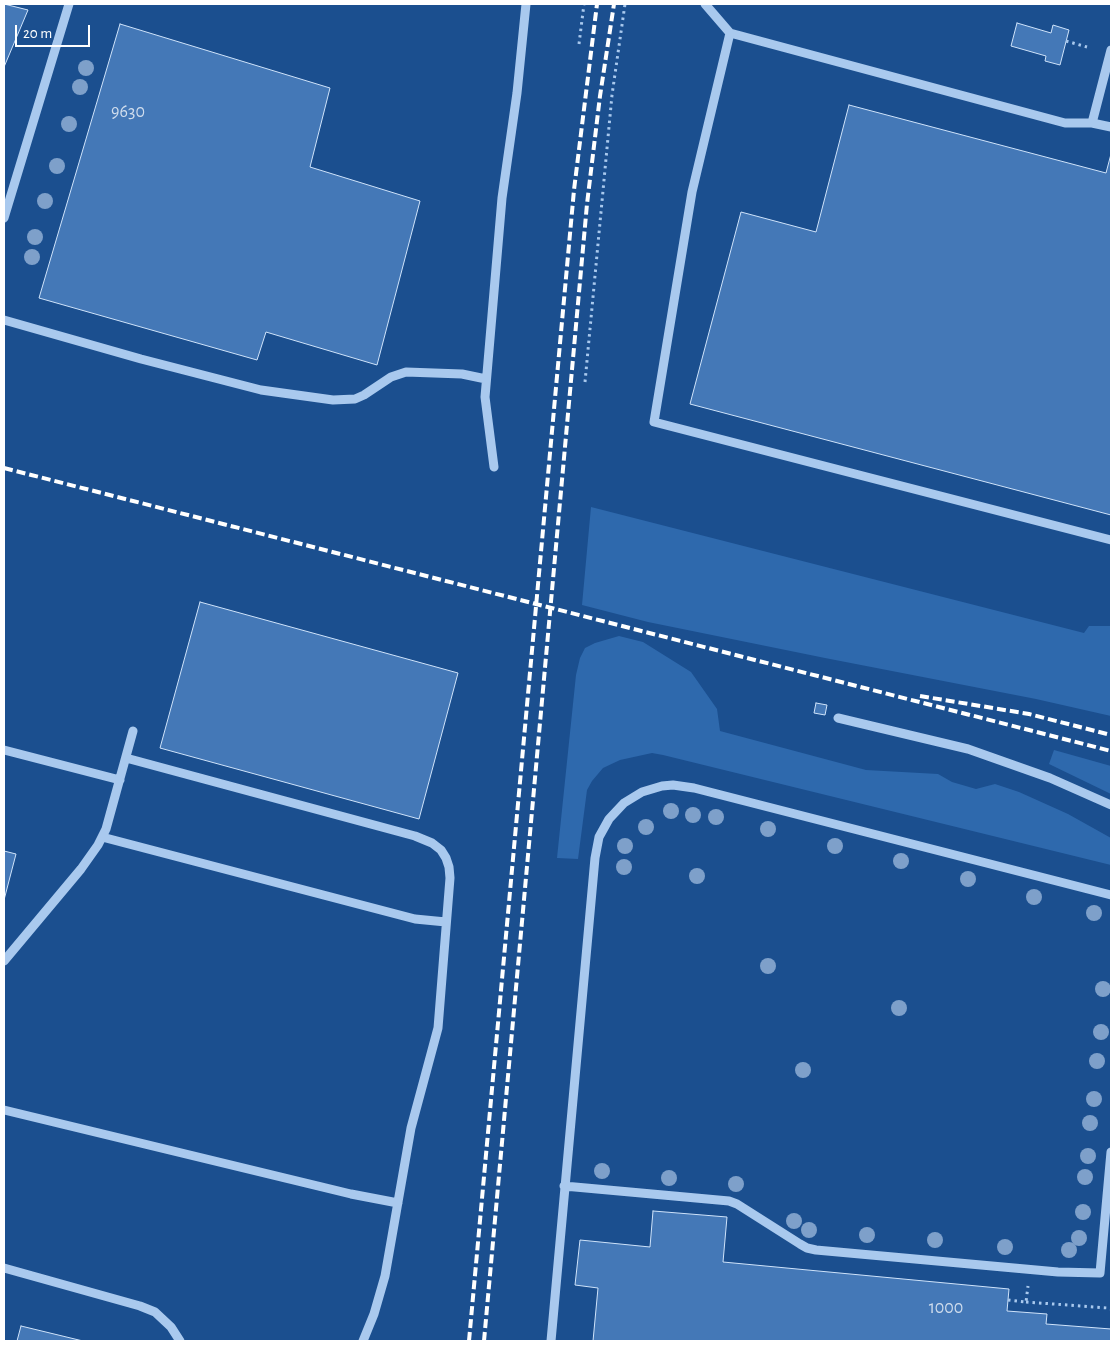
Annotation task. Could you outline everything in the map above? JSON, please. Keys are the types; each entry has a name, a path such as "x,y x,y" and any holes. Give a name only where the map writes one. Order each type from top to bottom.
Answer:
{"street":[{"path":"4,218 69,4"},
{"path":"494,468 485,397 486,379 502,198 526,4"},
{"path":"705,4 730,33 1065,123 1092,123 1111,127"},
{"path":"730,33 692,192 654,422 1111,540"},
{"path":"1092,123 1107,83 1111,50"},
{"path":"4,320 141,359 261,390 334,400 355,399 364,396 390,377 406,372 462,374 486,379"},
{"path":"838,718 977,752 1050,778 1111,805"},
{"path":"4,962 81,870 102,837 133,731"},
{"path":"4,750 120,780"},
{"path":"126,758 415,836 432,843 441,850 449,867 438,1028 412,1128 385,1276 374,1314 363,1341"},
{"path":"551,1341 596,853 599,838 609,819 624,803 642,792 662,786 673,785 694,788 1111,895"},
{"path":"102,837 415,919 446,922"},
{"path":"4,1110 351,1194 398,1202"},
{"path":"564,1186 729,1201 737,1204 807,1248 1058,1272 1100,1273 1111,1152"},
{"path":"4,1268 140,1306 155,1312 171,1327 180,1341"}],"path":[{"path":"579,44 584,4"},
{"path":"584,382 610,112 625,4"},
{"path":"1066,41 1088,47"},
{"path":"1026,1302 1028,1287"},
{"path":"1008,1300 1108,1308 1111,1310"}],"shaded area":[{"path":"591,507 1084,633 1089,626 1111,626 1111,716 1036,699 648,622 582,605"},
{"path":"619,636 643,642 691,672 717,709 720,731 866,770 938,774 952,782 976,789 995,784 1019,792 1068,814 1111,838 1111,865 652,753 620,760 603,768 587,790 578,859 557,858 576,675 580,658 585,648"},
{"path":"1054,750 1111,766 1111,794 1049,764"}],"building":[{"path":"4,4 28,10 4,67"},
{"path":"1017,23 1051,33 1053,25 1069,30 1060,65 1045,61 1046,56 1011,46"},
{"path":"120,24 330,88 310,167 420,201 377,365 266,332 257,360 39,298"},
{"path":"849,105 1106,173 1111,154 1111,515 690,404 741,212 816,232"},
{"path":"200,602 458,673 419,819 160,748"},
{"path":"816,703 827,705 825,715 814,713"},
{"path":"4,851 16,854 4,900"},
{"path":"653,1211 727,1217 723,1262 1009,1289 1007,1311 1047,1314 1046,1324 1111,1329 1111,1341 593,1341 598,1288 575,1285 580,1240 650,1247"},
{"path":"21,1326 83,1341 17,1341"}],"railway":[{"path":"469,1341 574,190 597,4"},
{"path":"484,1341 587,204 600,96 614,4"},
{"path":"4,468 1111,751"},
{"path":"920,696 1029,714 1111,735"}]}
